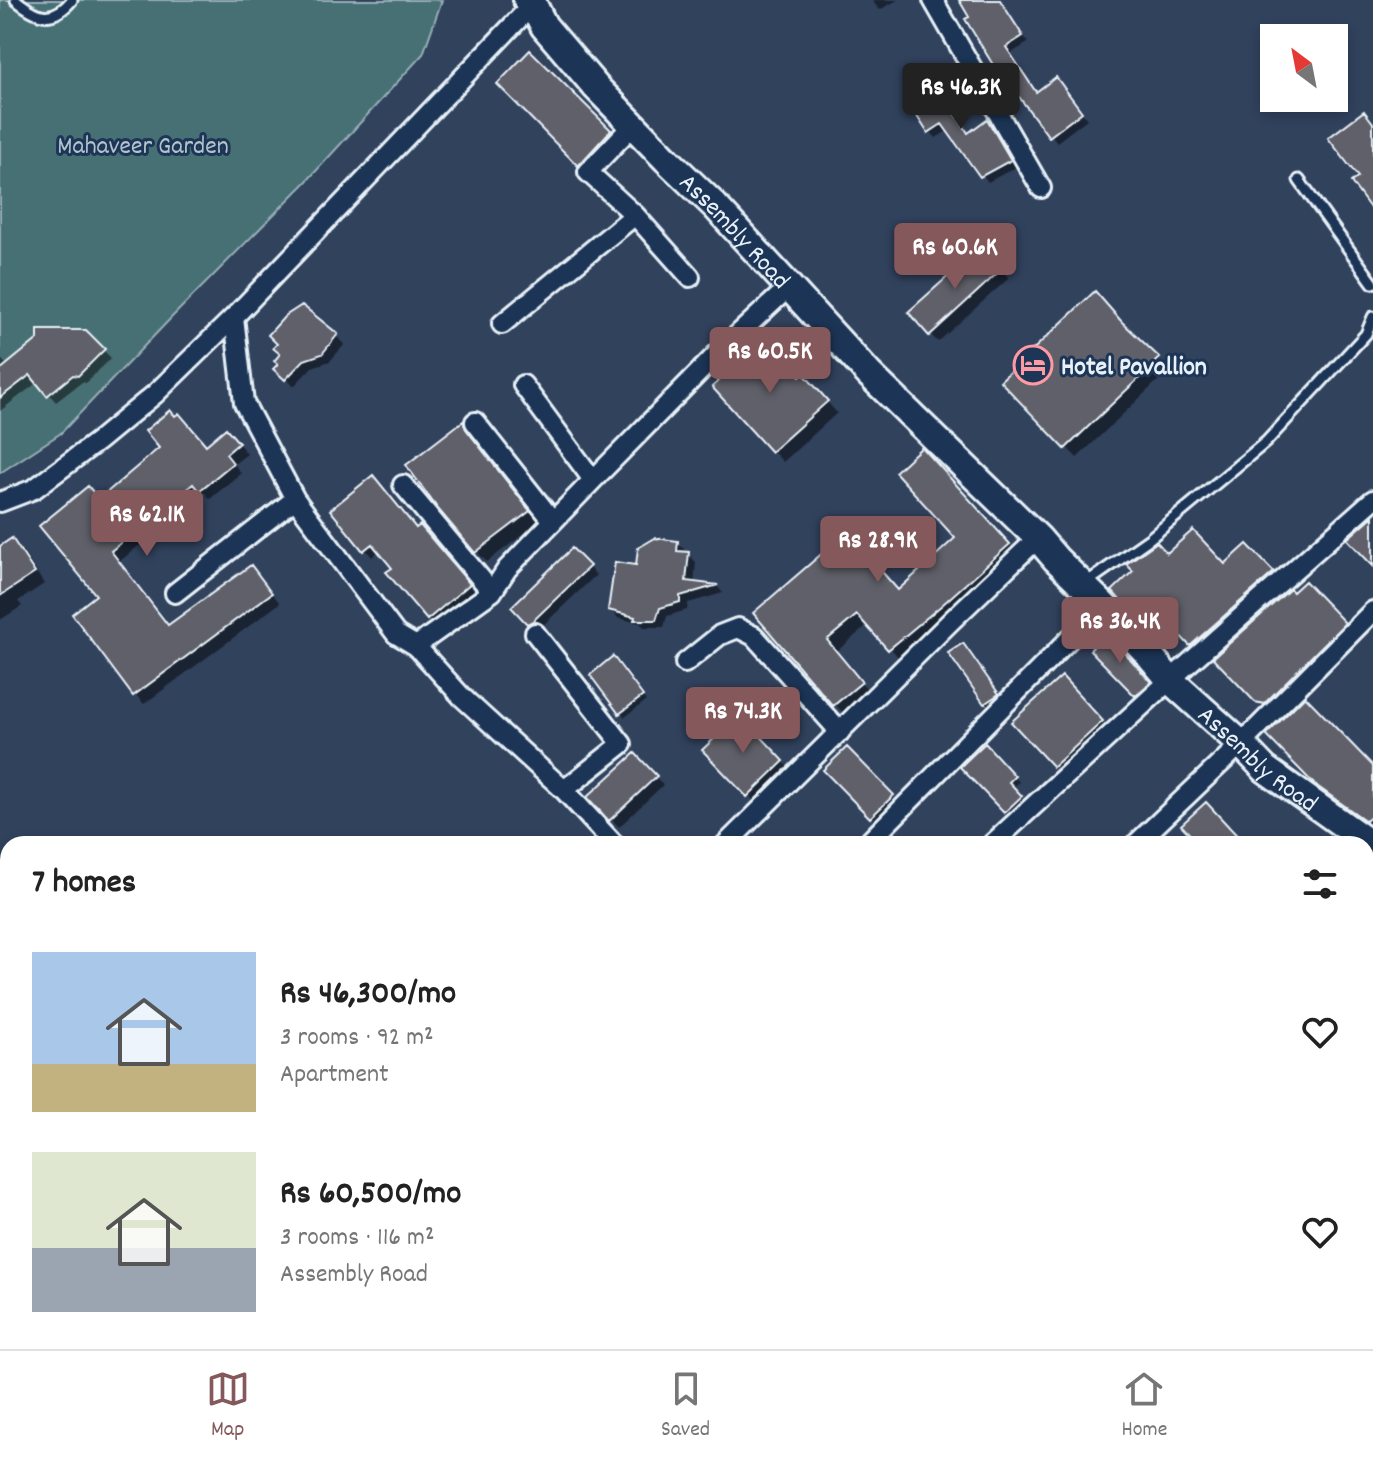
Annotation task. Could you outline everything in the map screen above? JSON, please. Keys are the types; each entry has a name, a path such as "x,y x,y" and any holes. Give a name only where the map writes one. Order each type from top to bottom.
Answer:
{"street":[{"path":"933,0 1041,188"},
{"path":"0,502 34,489 155,394 234,317 532,1"},
{"name":"Assembly Road","path":"532,1 544,26 596,87 715,206 869,374 1103,605 1170,680 1265,769 1359,836"},
{"path":"633,125 588,172 635,215 690,277"},
{"path":"502,324 635,215"},
{"path":"416,646 492,592 507,569 553,521 718,353 789,287"},
{"path":"234,317 244,403 295,499 396,634 416,646 462,697 564,790 607,836"},
{"path":"523,385 593,480"},
{"path":"475,422 553,521"},
{"path":"403,485 492,592"},
{"path":"175,593 295,499"},
{"path":"1001,836 1373,500"},
{"path":"734,836 1038,538"},
{"path":"875,836 1103,605"},
{"path":"1144,836 1373,611"},
{"path":"685,663 720,635 738,628 754,636 840,732"},
{"path":"535,633 622,744 564,790"}],"lane":[{"path":"16,0 41,17 64,9 72,0"},
{"path":"1299,180 1373,283"},
{"path":"1083,585 1149,539 1266,442 1366,334 1373,317"}],"green space":[{"name":"Mahaveer Garden","path":"0,0 442,0 423,54 306,182 61,433 0,473"}],"building":[{"path":"959,0 1000,0 1023,36 1006,47 1036,92 1056,77 1082,112 1049,137 1019,97 1006,95 991,71 995,68 965,19 969,17"},
{"path":"530,50 611,130 578,166 497,84"},
{"path":"937,84 968,133 987,119 1011,160 980,177 942,124 928,133 907,101"},
{"path":"1364,111 1373,123 1373,212 1351,182 1358,177 1328,138"},
{"path":"982,246 1002,269 929,336 908,312"},
{"path":"1095,291 1160,358 1065,449 1000,381"},
{"path":"302,305 338,334 322,354 304,360 285,380 273,369 278,364 274,361 280,354 273,348 277,344 268,335 285,316"},
{"path":"38,330 86,330 105,349 78,376 73,375 47,396 30,375 0,398 0,370 38,339"},
{"path":"766,338 800,376 803,373 828,401 771,452 712,387"},
{"path":"170,410 175,416 179,413 206,445 226,428 239,443 226,454 233,463 199,491 193,484 111,551 168,625 251,565 272,593 133,696 72,614 96,595 39,526 88,486 99,499 159,448 145,431"},
{"path":"463,421 530,511 475,553 406,465"},
{"path":"922,447 1010,544 888,650 857,615 827,640 862,682 833,706 753,613 847,532 898,590 955,538 895,472"},
{"path":"373,475 416,528 420,525 470,584 427,620 386,572 392,568 372,544 363,551 330,510"},
{"path":"1373,516 1373,566 1347,539"},
{"path":"1193,530 1225,564 1247,544 1274,572 1190,646 1155,609 1141,623 1112,591 1133,571 1126,564 1157,542 1167,553"},
{"path":"12,538 35,573 0,596 0,546"},
{"path":"655,538 678,541 677,551 689,552 686,581 718,585 680,596 680,602 660,608 656,620 634,620 635,617 608,610 615,562 636,565 638,548"},
{"path":"572,548 590,566 527,624 511,607"},
{"path":"1305,581 1345,623 1264,704 1255,702 1213,658 1290,589 1293,592"},
{"path":"1107,633 1151,682 1135,696 1090,650"},
{"path":"963,643 999,694 984,704 948,653"},
{"path":"613,656 643,696 619,714 590,675"},
{"path":"1062,676 1103,721 1053,767 1011,722"},
{"path":"1305,696 1373,766 1373,815 1366,821 1314,784 1266,735"},
{"path":"740,714 784,761 747,797 702,750"},
{"path":"985,743 1015,776 1009,782 1022,796 1004,813 960,767"},
{"path":"847,747 894,795 870,818 823,770"},
{"path":"635,753 657,776 609,821 587,797"},
{"path":"1206,802 1238,836 1191,836 1181,825"}],"place":[{"name":"Hotel Pavallion","path":"1033,365"}]}
